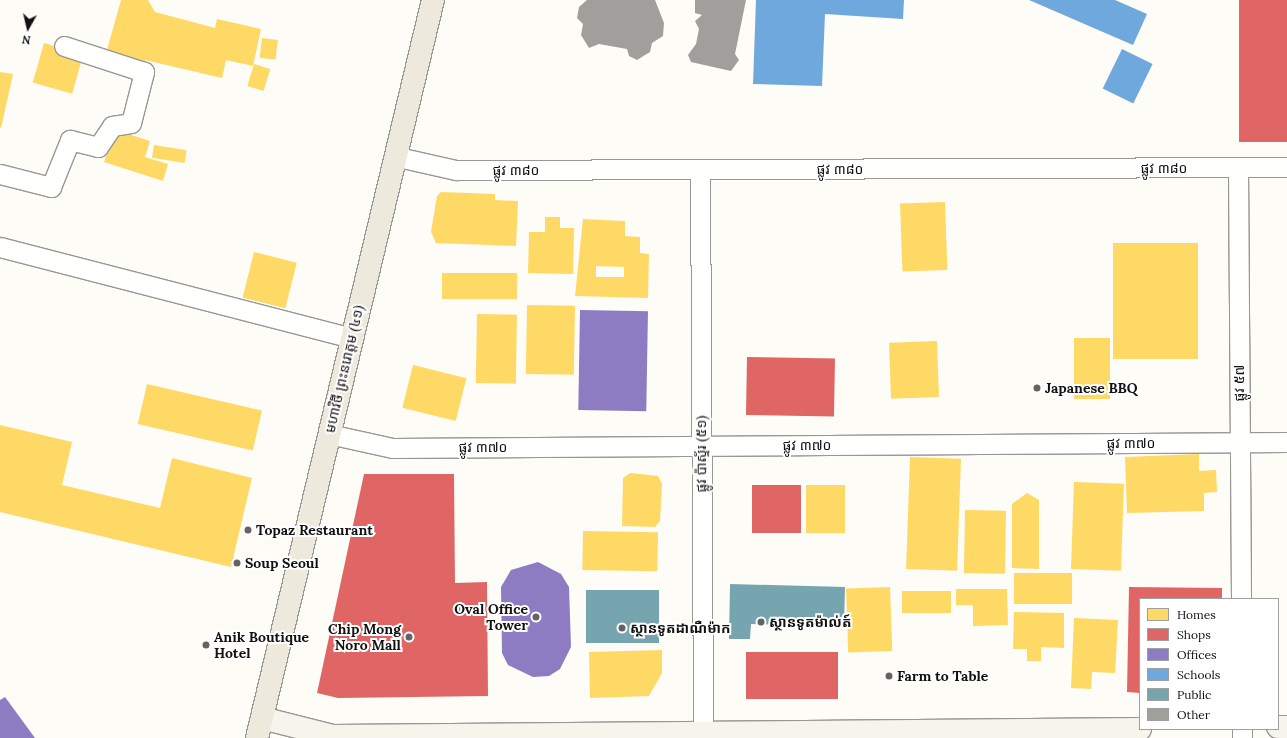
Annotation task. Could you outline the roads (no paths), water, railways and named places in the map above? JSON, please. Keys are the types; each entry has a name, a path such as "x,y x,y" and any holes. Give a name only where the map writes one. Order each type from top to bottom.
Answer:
{"main road":[{"name":"មហាវិថី ព្រះនរោត្តម (៤១)","path":"260,728 394,156 433,0"}],"street":[{"path":"0,174 51,187 70,140 98,147 112,126 131,123 144,72 64,46"},
{"name":"ផ្លូវ ៣៨០","path":"394,156 456,170 1287,167"},
{"name":"ផ្លូវ ៥៧","path":"1238,167 1241,598"},
{"name":"ផ្លូវ ប៉ាស្ទ័រ (៥១)","path":"700,169 703,735"},
{"path":"0,247 351,338"},
{"name":"ផ្លូវ ៣៧០","path":"329,434 392,448 1287,442"},
{"path":"260,728 333,736 703,735 1139,729"}],"place":[{"name":"Japanese BBQ","path":"1037,388"},
{"name":"Topaz Restaurant","path":"248,530"},
{"name":"Soup Seoul","path":"237,563"},
{"name":"Oval Office Tower","path":"536,617"},
{"name":"ស្ថានទូតម៉ាល់ត៍","path":"761,622"},
{"name":"ស្ថានទូតដាណឺម៉ាក","path":"622,628"},
{"name":"Chip Mong Noro Mall","path":"409,637"},
{"name":"Anik Boutique Hotel","path":"206,645"},
{"name":"Farm to Table","path":"889,676"}]}
